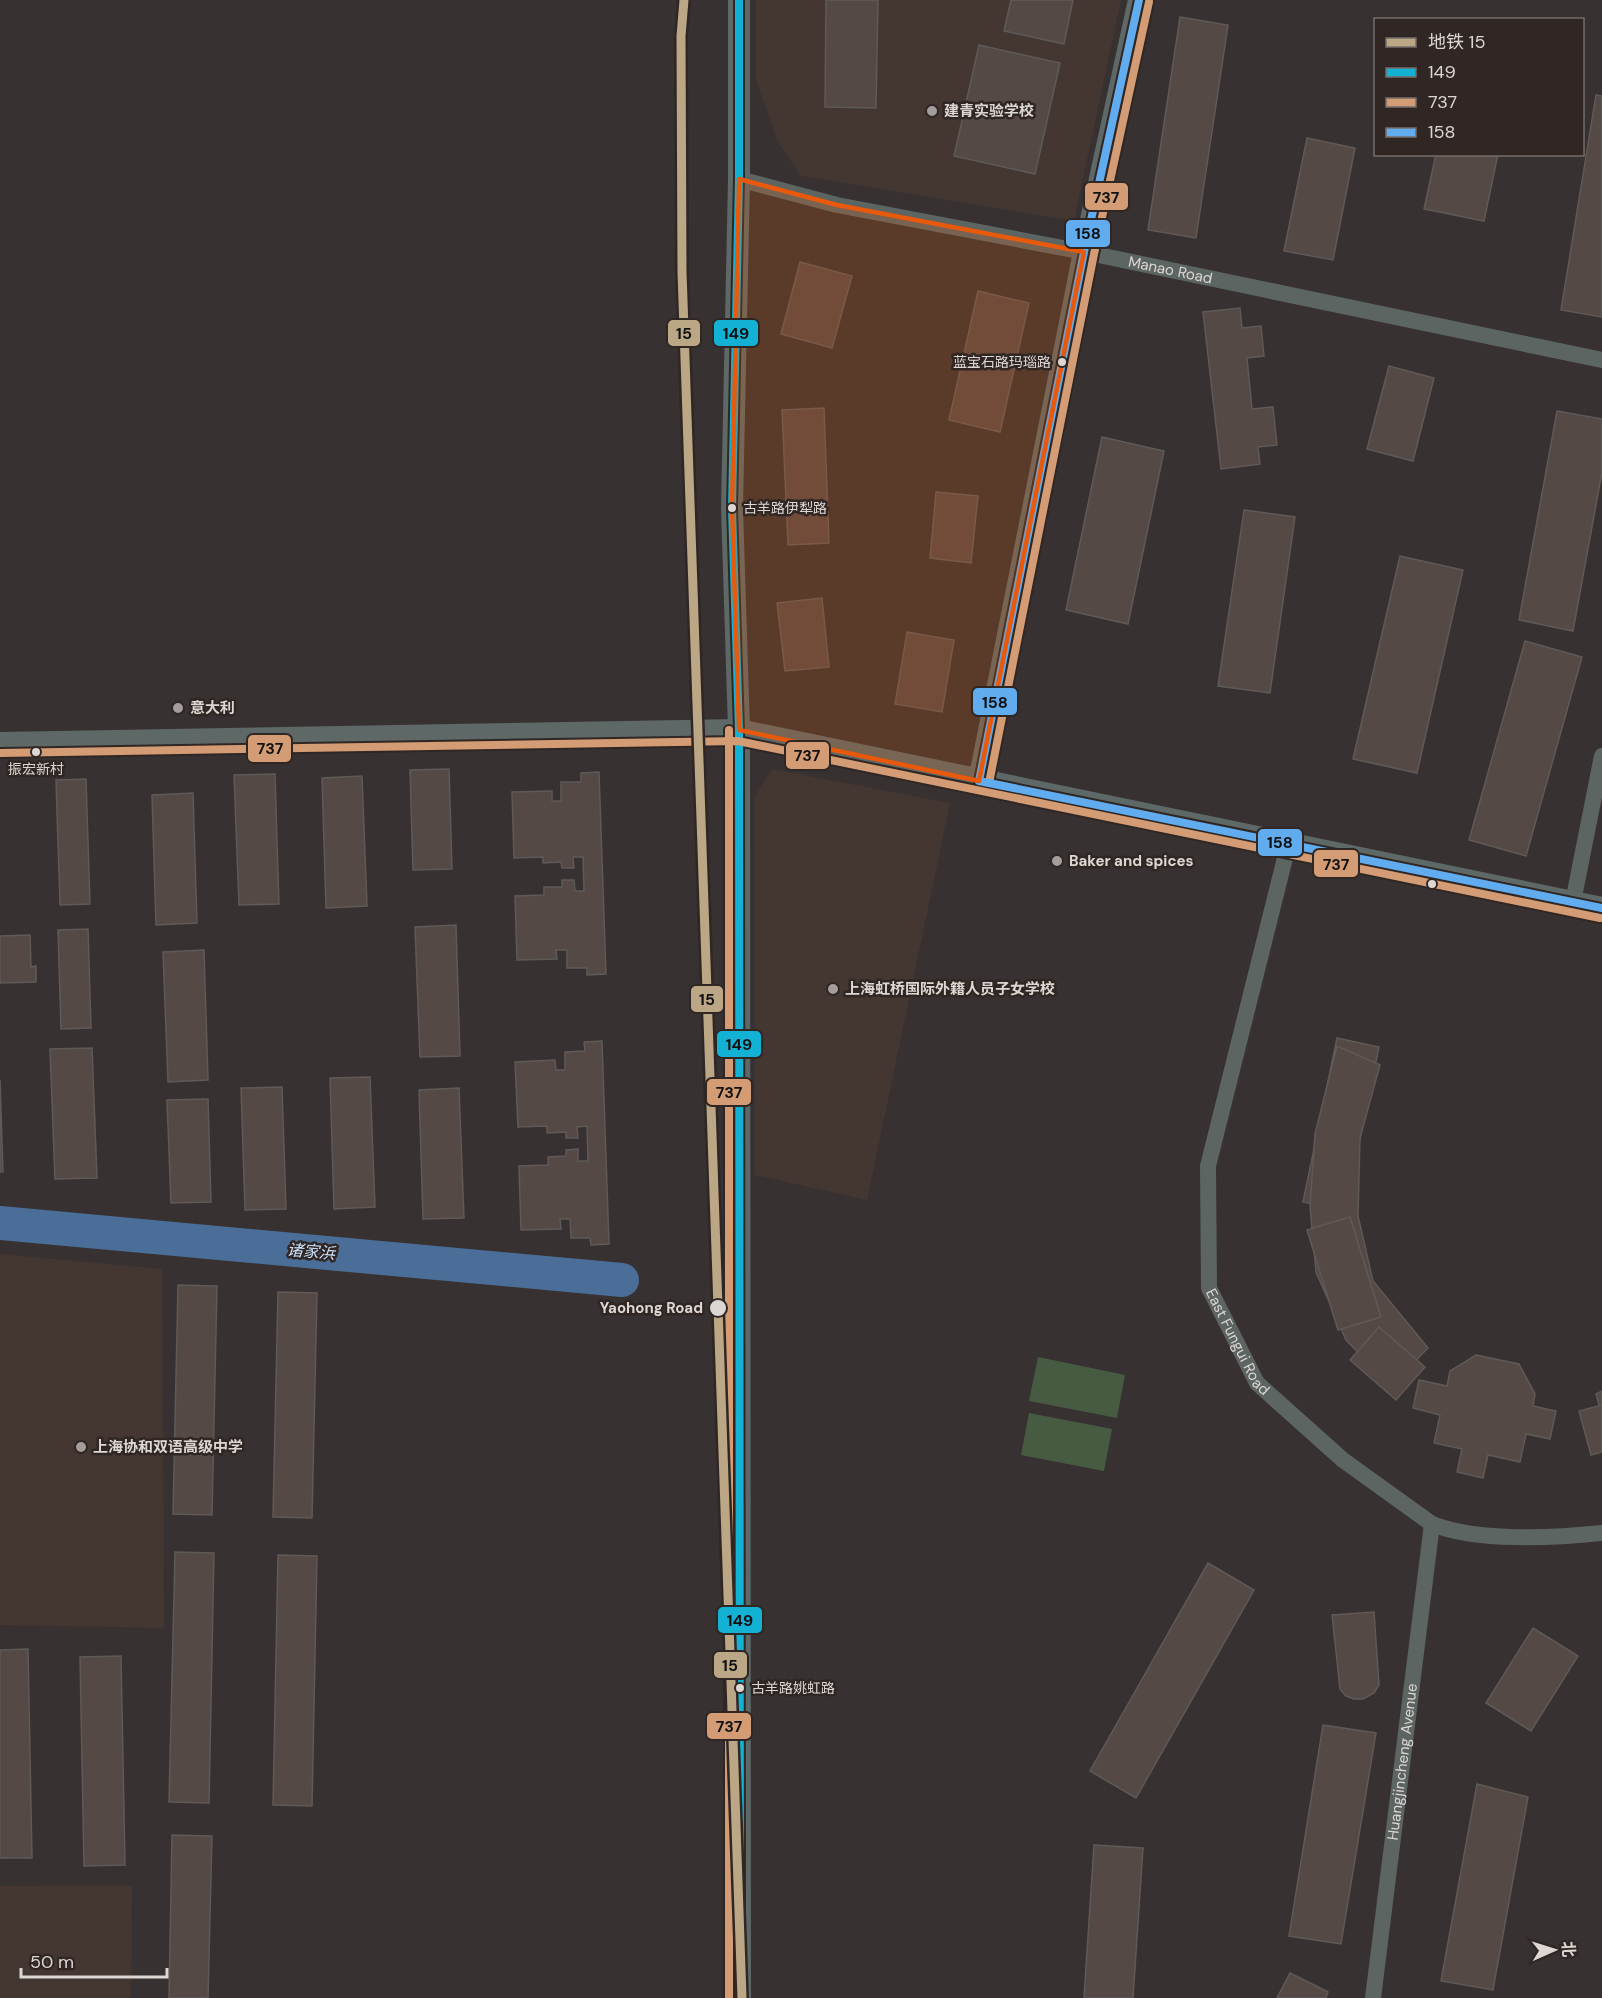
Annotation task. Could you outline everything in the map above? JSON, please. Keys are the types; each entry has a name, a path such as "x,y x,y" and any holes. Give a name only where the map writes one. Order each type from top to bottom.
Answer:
{"street":[{"path":"739,0 739,179 732,508 739,730 740,1998"},
{"path":"979,781 1084,252 1139,0"},
{"name":"Manao Road","path":"739,179 837,205 1084,252 1602,360"},
{"path":"0,743 739,730 1288,846 1602,908"},
{"path":"1573,902 1602,756"},
{"name":"East Fungui Road","path":"1288,846 1208,1166 1209,1288 1257,1383 1343,1460 1432,1524 1449,1531 1546,1538 1602,1533"},
{"name":"Huangjincheng Avenue","path":"1374,1998 1432,1524"}],"highlighted area":[{"path":"739,179 837,205 1084,252 979,781 739,730 732,508"}],"shaded area":[{"name":"建青实验学校","path":"756,0 1121,0 1074,221 801,176 778,142 756,80"},
{"name":"上海虹桥国际外籍人员子女学校","path":"772,769 950,803 867,1200 755,1175 755,796"},
{"name":"上海协和双语高级中学","path":"0,1254 162,1269 164,1628 0,1625"},
{"path":"132,1885 131,1998 0,1998 0,1886"}],"green space":[{"path":"1038,1357 1125,1375 1117,1418 1029,1401"},
{"path":"1029,1413 1112,1429 1104,1471 1021,1455"}],"building":[{"path":"826,0 878,0 876,108 825,107"},
{"path":"1011,0 1073,0 1064,44 1004,31"},
{"path":"1180,17 1228,25 1196,238 1148,230"},
{"path":"979,45 1060,63 1035,174 954,156"},
{"path":"1596,95 1602,96 1602,317 1561,310"},
{"path":"1307,138 1355,148 1333,260 1284,251"},
{"path":"1436,156 1498,156 1484,221 1424,209"},
{"path":"800,262 852,276 832,348 781,334"},
{"path":"978,291 1029,303 1000,432 949,420"},
{"path":"1240,308 1242,328 1261,326 1264,356 1247,358 1252,409 1273,407 1277,445 1258,447 1260,464 1221,469 1203,312"},
{"path":"1389,366 1434,378 1413,461 1367,449"},
{"path":"824,408 829,543 788,545 782,410"},
{"path":"1557,411 1602,419 1602,472 1573,631 1519,620"},
{"path":"1102,437 1164,451 1128,624 1066,610"},
{"path":"936,492 978,496 971,563 930,558"},
{"path":"1244,510 1295,517 1270,693 1218,686"},
{"path":"1400,556 1463,570 1417,773 1353,759"},
{"path":"822,598 829,667 785,671 777,603"},
{"path":"907,632 954,640 942,712 895,704"},
{"path":"1525,641 1582,657 1526,856 1469,840"},
{"path":"449,769 452,869 413,870 410,770"},
{"path":"599,772 606,974 587,975 587,968 567,968 567,950 556,950 557,959 517,960 515,896 544,895 544,887 562,887 562,880 574,880 575,891 584,891 583,857 573,857 574,868 562,868 561,862 543,863 543,857 514,858 512,792 552,791 552,801 561,801 561,782 581,782 581,773"},
{"path":"275,774 279,904 239,905 234,775"},
{"path":"362,776 367,906 326,908 322,778"},
{"path":"86,779 90,904 60,905 56,780"},
{"path":"193,793 197,923 156,925 152,795"},
{"path":"456,925 460,1056 420,1057 415,927"},
{"path":"88,929 91,1028 61,1029 58,930"},
{"path":"30,935 31,967 36,966 36,982 0,983 0,936"},
{"path":"204,950 208,1080 168,1082 163,952"},
{"path":"1337,1038 1379,1047 1345,1211 1303,1202"},
{"path":"602,1041 609,1244 591,1245 590,1238 571,1238 570,1219 560,1219 561,1229 521,1230 519,1166 548,1165 548,1157 566,1156 566,1150 578,1149 578,1161 588,1161 587,1126 577,1127 578,1138 566,1138 566,1132 547,1133 547,1126 518,1127 515,1062 555,1060 556,1070 565,1070 565,1052 585,1051 584,1042"},
{"path":"1337,1046 1380,1065 1360,1138 1358,1216 1373,1281 1428,1348 1391,1386 1346,1340 1316,1272 1310,1207 1315,1134"},
{"path":"92,1048 97,1178 55,1179 50,1049"},
{"path":"370,1077 375,1207 334,1209 330,1078"},
{"path":"0,1080 3,1172 0,1172"},
{"path":"282,1087 286,1209 245,1210 241,1088"},
{"path":"459,1088 464,1218 423,1219 419,1090"},
{"path":"208,1099 211,1202 171,1203 167,1100"},
{"path":"1350,1217 1381,1317 1338,1330 1307,1230"},
{"path":"178,1285 217,1286 212,1515 173,1514"},
{"path":"278,1292 317,1293 312,1518 273,1517"},
{"path":"1379,1327 1425,1367 1396,1400 1350,1360"},
{"path":"1476,1355 1519,1364 1535,1394 1533,1406 1556,1411 1550,1439 1526,1434 1520,1462 1488,1455 1483,1478 1457,1472 1462,1449 1434,1443 1440,1415 1413,1408 1419,1380 1447,1386 1450,1371"},
{"path":"1602,1391 1602,1416 1596,1394"},
{"path":"1602,1405 1602,1452 1591,1455 1579,1411"},
{"path":"175,1552 214,1553 209,1803 169,1802"},
{"path":"278,1555 317,1556 312,1806 273,1805"},
{"path":"1208,1563 1254,1590 1136,1798 1090,1771"},
{"path":"1374,1612 1379,1685 1374,1693 1363,1699 1354,1699 1346,1696 1340,1689 1332,1615"},
{"path":"1533,1628 1578,1656 1531,1731 1486,1703"},
{"path":"28,1649 32,1858 0,1858 0,1650"},
{"path":"121,1656 125,1865 84,1866 80,1657"},
{"path":"1323,1725 1376,1733 1341,1944 1289,1936"},
{"path":"1477,1784 1528,1797 1493,1990 1441,1981"},
{"path":"172,1835 212,1836 208,1998 169,1998"},
{"path":"1094,1845 1143,1848 1133,1998 1084,1998"},
{"path":"1290,1973 1328,1992 1326,1998 1277,1998"}],"waterway":[{"name":"诸家浜","path":"0,1223 622,1280"}],"metro line":[{"name":"15","path":"684,0 681,36 682,272 742,1998"}],"transit line":[{"name":"149","path":"739,0 739,179 732,508 739,730 740,1998"},
{"name":"158","path":"1139,0 1084,252 979,781 1602,908"},
{"name":"737","path":"989,783 1094,254 1149,2"},
{"name":"737","path":"729,730 729,1998"},
{"name":"737","path":"0,753 738,741 1600,918"}],"place":[{"name":"建青实验学校","path":"932,111"},
{"name":"蓝宝石路玛瑙路","path":"1062,362"},
{"name":"古羊路伊犁路","path":"732,508"},
{"name":"意大利","path":"178,708"},
{"name":"振宏新村","path":"36,752"},
{"name":"Baker and spices","path":"1057,861"},
{"name":"上海虹桥国际外籍人员子女学校","path":"833,989"},
{"name":"Yaohong Road","path":"718,1308"},
{"name":"上海协和双语高级中学","path":"81,1447"},
{"name":"古羊路姚虹路","path":"740,1688"}]}
